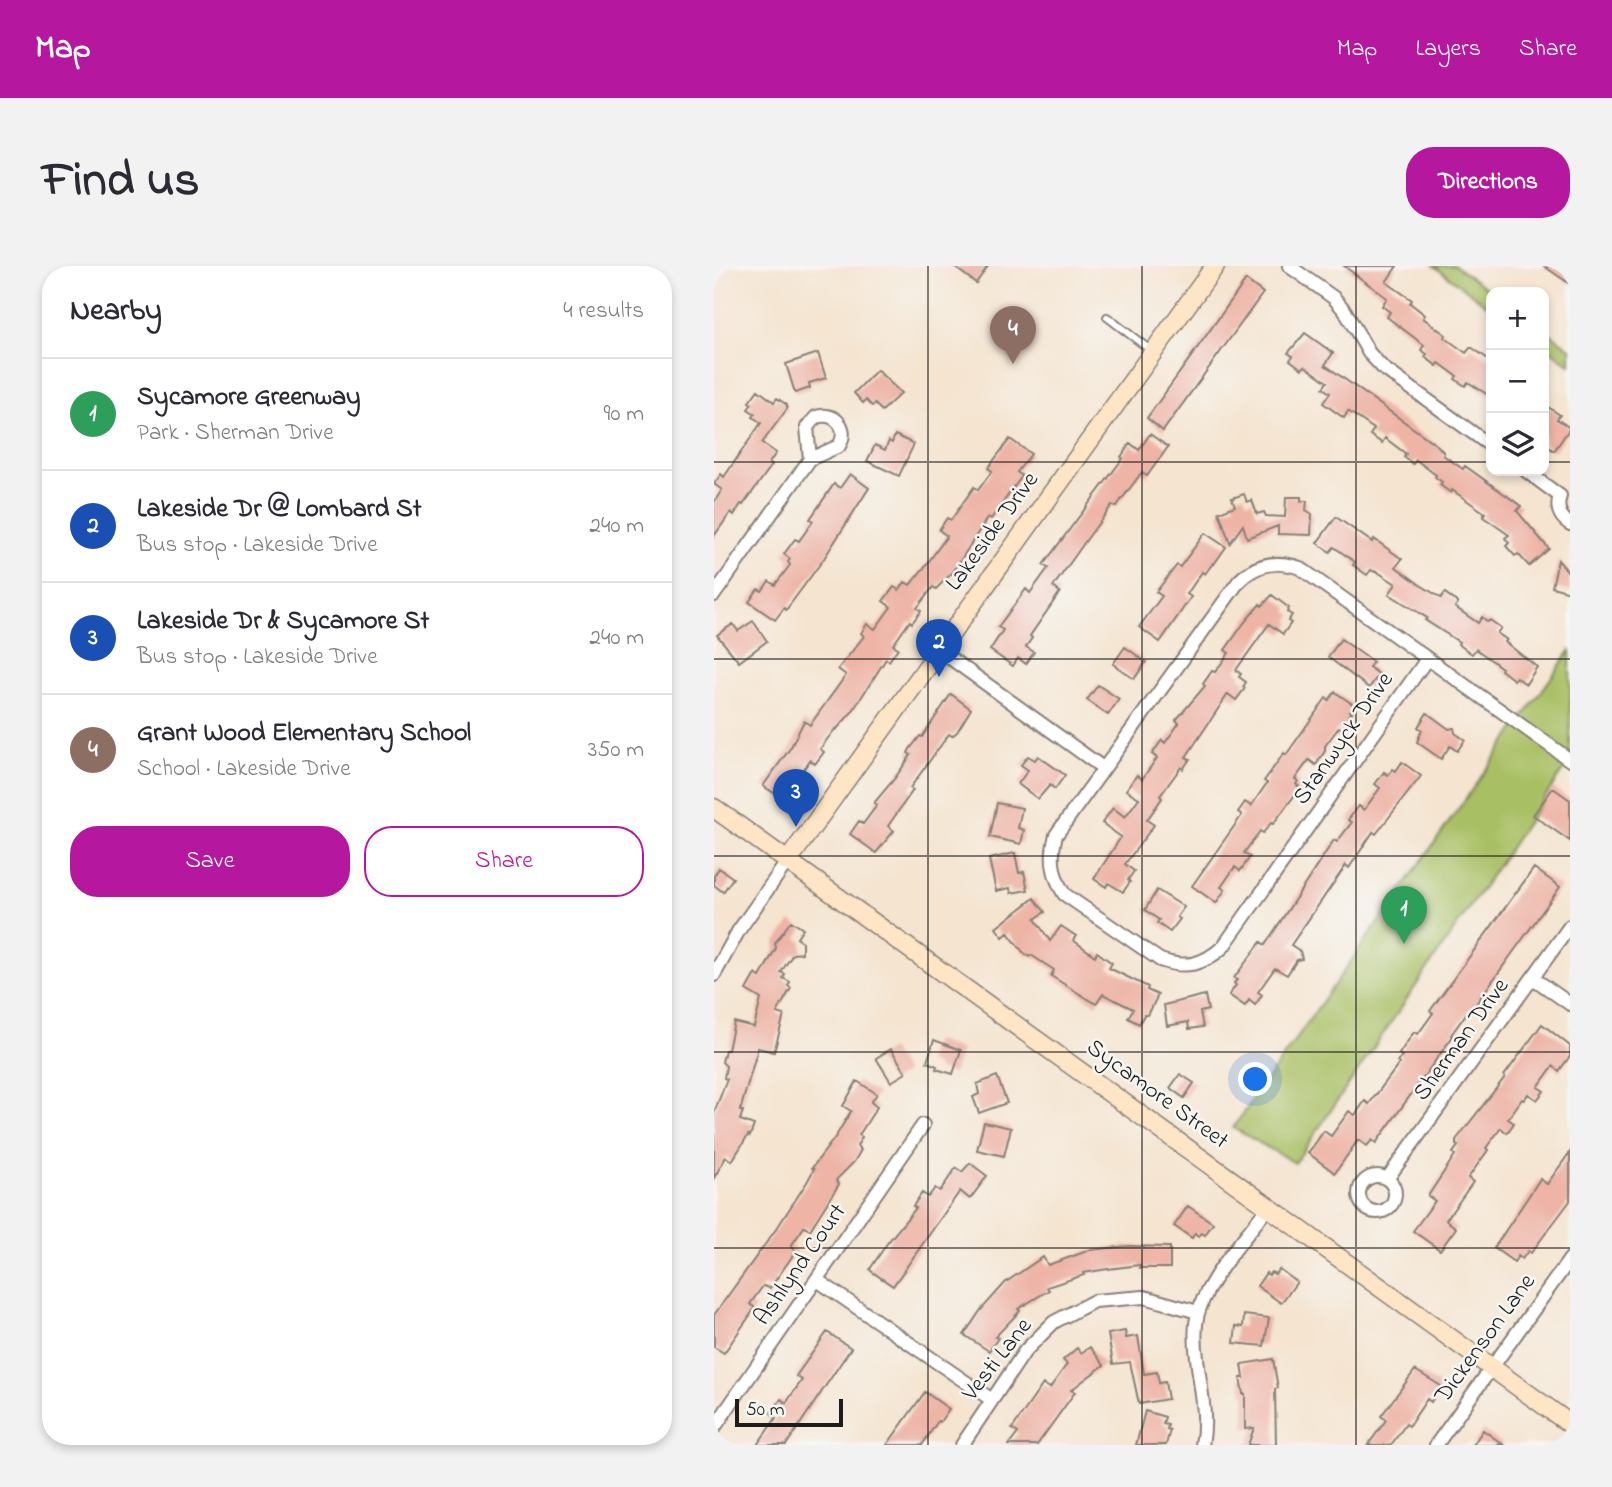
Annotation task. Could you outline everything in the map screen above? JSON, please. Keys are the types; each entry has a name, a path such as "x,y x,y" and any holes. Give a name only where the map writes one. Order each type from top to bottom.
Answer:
{"street":[{"path":"1289,266 1334,298 1345,311 1369,352 1383,368 1486,442"},
{"name":"Lakeside Drive","path":"787,862 1153,352 1208,269"},
{"path":"714,595 810,458"},
{"path":"1535,476 1565,493 1558,502 1559,511 1563,519 1570,524"},
{"name":"Stanwyck Drive","path":"1273,563 1300,568 1427,659 1223,947 1199,964 1173,965 1160,960 1063,894 1056,881 1052,860 1056,835 1103,768 1239,580 1260,566 1273,563"},
{"path":"939,650 1103,768"},
{"path":"1427,659 1570,760"},
{"name":"Sycamore Street","path":"714,808 1570,1424"},
{"path":"714,975 739,930 787,862"},
{"name":"Sherman Drive","path":"1387,1179 1570,926"},
{"path":"1533,978 1570,1004"},
{"name":"Ashlynd Court","path":"714,1428 923,1125"},
{"path":"1202,1445 1205,1409 1197,1359 1198,1312 1207,1291 1269,1206"},
{"name":"Dickenson Lane","path":"1436,1445 1570,1259"},
{"path":"817,1280 992,1400"},
{"name":"Vesti Lane","path":"962,1445 1025,1351 1054,1322 1094,1301 1144,1297 1198,1312"}],"lane":[{"path":"1107,317 1153,352"}],"green space":[{"path":"1434,266 1455,266 1486,288 1486,304"},
{"path":"1549,333 1570,348 1570,365 1549,350"},
{"path":"1570,651 1570,760 1295,1163 1233,1128"}],"building":[{"path":"953,266 988,266 976,283"},
{"path":"1344,266 1397,266 1386,282 1412,300 1410,303 1425,315 1423,318 1446,335 1444,337 1466,353 1471,347 1486,358 1486,394 1468,382 1465,386 1455,379 1457,376 1425,357 1427,354 1421,350 1424,345 1387,317 1390,312 1382,306 1387,298"},
{"path":"1544,266 1570,266 1570,284"},
{"path":"1246,280 1263,293 1163,431 1147,418"},
{"path":"1305,333 1333,353 1325,365 1438,446 1443,455 1463,469 1465,466 1521,506 1517,511 1549,549 1529,566 1506,546 1509,543 1505,538 1509,535 1483,517 1485,513 1440,485 1442,482 1436,475 1416,460 1413,464 1404,457 1406,454 1385,438 1382,443 1370,435 1374,429 1348,411 1344,418 1323,403 1330,393 1323,388 1327,382 1305,366 1302,369 1290,360 1293,356 1288,353"},
{"path":"818,353 826,378 809,383 810,388 795,393 786,364"},
{"path":"877,370 901,393 882,411 866,400 863,403 854,393"},
{"path":"758,390 774,402 777,398 787,405 787,409 762,443 776,453 769,463 772,465 743,505 741,504 734,515 731,512 714,536 714,502 722,490 714,484 721,474 724,477 761,423 748,409 752,404 749,402"},
{"path":"1549,408 1560,415 1557,419 1570,428 1554,451 1549,447"},
{"path":"1150,434 1168,447 1147,476 1142,472 1116,507 1112,505 1053,587 1060,592 1030,636 1032,638 1026,647 1034,652 1026,664 1018,658 1013,666 990,650 1003,630 998,627 1026,589 1030,593 1048,568 1043,565 1123,458 1121,457 1130,443 1139,450"},
{"path":"895,435 914,444 899,476 867,461 875,445 885,450"},
{"path":"1010,439 1031,454 1017,472 1022,476 991,519 988,517 953,572 936,589 933,587 917,608 921,611 912,623 910,621 893,645 898,648 889,661 886,659 852,712 820,749 824,752 815,764 810,760 792,786 797,789 788,802 763,786 791,747 804,721 810,725 846,675 838,669 864,636 861,633 867,624 875,629 891,607 883,601 894,587 899,590 905,582 910,585 927,564 947,536 939,530 947,518 951,520 974,487 978,490 992,471 988,468"},
{"path":"850,474 869,488 823,560 786,610 784,608 775,620 749,602 758,589 762,591 769,581 775,585 790,565 790,559 784,554 795,539 799,541 813,521 810,519 834,484 840,488"},
{"path":"1244,494 1247,502 1252,500 1257,514 1264,512 1266,516 1285,517 1286,497 1301,497 1301,501 1307,501 1306,510 1312,514 1311,535 1278,534 1278,526 1247,538 1243,525 1230,543 1219,512 1235,506 1232,498"},
{"path":"1336,517 1402,559 1396,567 1419,584 1441,598 1445,593 1458,603 1455,607 1478,623 1482,617 1501,628 1497,633 1507,640 1505,642 1537,667 1526,684 1516,677 1514,680 1476,649 1472,654 1458,644 1459,642 1425,620 1427,618 1389,594 1396,584 1376,571 1371,570 1367,575 1353,565 1355,562 1334,547 1330,552 1317,543"},
{"path":"1205,533 1226,547 1205,574 1202,572 1187,594 1191,597 1160,642 1139,627 1162,596 1156,592 1177,565 1180,567"},
{"path":"1558,560 1570,574 1570,592 1552,587"},
{"path":"1272,595 1289,608 1287,612 1292,615 1288,621 1291,623 1283,634 1269,624 1236,670 1241,674 1239,677 1246,682 1243,687 1245,688 1236,700 1228,694 1186,757 1190,759 1160,796 1162,798 1147,820 1154,825 1125,864 1134,871 1128,880 1130,882 1123,892 1108,883 1106,887 1094,879 1121,837 1102,823 1113,808 1125,817 1139,798 1126,790 1137,775 1142,779 1157,758 1152,754 1162,740 1165,743 1179,723 1176,720 1205,686 1203,684 1212,671 1215,672 1229,653 1225,650 1244,623 1260,604 1262,606"},
{"path":"753,621 767,641 739,662 717,635 733,624 738,631"},
{"path":"1341,639 1373,662 1369,667 1379,674 1369,688 1328,657"},
{"path":"1125,647 1146,662 1134,679 1113,664"},
{"path":"1098,685 1119,699 1108,715 1087,700"},
{"path":"1335,692 1354,705 1350,711 1351,717 1342,729 1339,727 1325,746 1325,751 1316,765 1309,760 1295,779 1300,788 1273,824 1263,833 1260,831 1244,853 1250,857 1240,871 1235,867 1221,887 1225,890 1216,903 1192,886 1242,815 1238,812 1245,802 1251,806 1267,783 1264,781 1284,753 1286,755 1326,698 1329,700"},
{"path":"951,694 971,709 957,732 952,736 949,734 910,788 913,790 888,826 894,831 876,853 850,834 859,821 863,824 877,805 874,803 911,755 908,753 910,749 920,736 922,737"},
{"path":"1427,713 1449,729 1454,728 1455,733 1465,740 1457,751 1450,746 1441,759 1417,742 1422,730 1418,727"},
{"path":"1028,756 1035,760 1038,756 1065,775 1055,789 1050,785 1038,799 1018,784 1028,770 1021,765"},
{"path":"1402,762 1421,776 1376,834 1373,832 1349,868 1346,865 1291,945 1300,951 1302,959 1297,960 1287,975 1275,968 1258,992 1262,995 1255,1005 1249,1000 1245,1006 1229,995 1236,985 1234,983 1237,980 1234,978 1261,942 1265,945 1334,840 1337,842 1352,822 1348,820 1359,806 1364,810 1380,788 1375,784 1384,772 1388,775 1393,769 1396,771"},
{"path":"1553,788 1570,800 1570,841 1533,815"},
{"path":"997,803 1022,808 1018,828 1024,830 1021,844 990,837"},
{"path":"1015,853 1019,873 1024,872 1028,890 1011,893 1010,888 996,891 989,859"},
{"path":"719,868 733,878 723,892 714,885 714,876"},
{"path":"1534,868 1560,887 1473,1008 1471,1007 1376,1143 1372,1140 1367,1146 1358,1140 1335,1173 1308,1153 1324,1131 1331,1136 1349,1111 1355,1115 1365,1101 1369,1104 1399,1064 1397,1062 1402,1056 1399,1054 1414,1032 1418,1034 1433,1013 1430,1011"},
{"path":"1157,890 1184,907 1177,917 1180,919 1170,932 1145,910"},
{"path":"1034,898 1045,912 1035,919 1050,941 1061,926 1076,936 1073,940 1095,956 1097,952 1112,963 1109,968 1148,987 1147,990 1158,995 1148,1015 1144,1015 1139,1024 1128,1018 1133,1009 1103,994 1096,1004 1051,976 1054,970 1031,955 1029,957 1008,933 1003,937 996,928"},
{"path":"791,921 803,929 797,938 802,942 802,953 793,954 781,972 785,974 783,978 790,982 788,986 791,988 777,1013 784,1015 774,1052 758,1048 740,1111 743,1111 740,1120 754,1125 750,1136 748,1135 732,1161 726,1157 714,1178 714,1113 727,1079 724,1078 726,1066 722,1062 725,1050 728,1050 734,1022 754,1027 761,999 746,990 755,974 760,977 776,948 775,943"},
{"path":"1205,995 1208,1010 1200,1012 1203,1027 1189,1029 1188,1022 1167,1026 1164,1005"},
{"path":"1542,1024 1570,1046 1570,1056 1559,1071 1553,1066 1538,1087 1544,1091 1537,1100 1528,1094 1522,1099 1508,1119 1514,1123 1507,1133 1501,1128 1486,1148 1488,1150 1468,1178 1473,1182 1446,1220 1456,1228 1440,1250 1413,1231 1435,1201 1428,1196 1455,1155 1453,1153 1458,1146 1456,1140"},
{"path":"934,1040 961,1050 953,1074 936,1069 937,1066 927,1062"},
{"path":"891,1049 906,1073 891,1082 876,1058"},
{"path":"1180,1074 1194,1083 1184,1098 1170,1088"},
{"path":"997,1076 1007,1103 979,1113 973,1097 979,1094 977,1084"},
{"path":"857,1081 877,1094 871,1102 877,1107 859,1135 862,1137 857,1146 861,1150 854,1162 836,1180 839,1184 810,1230 804,1227 791,1246 796,1251 770,1288 763,1286 750,1304 755,1308 724,1353 714,1347 714,1315 779,1225 807,1182 814,1169 812,1168 836,1136 851,1111 843,1106"},
{"path":"984,1122 1011,1128 1004,1156 977,1150"},
{"path":"1570,1152 1570,1201 1531,1253 1528,1251 1522,1259 1518,1256 1514,1262 1494,1248 1540,1179 1547,1184"},
{"path":"970,1163 987,1176 970,1199 960,1191 893,1286 871,1271 888,1242 916,1208 913,1206 922,1193 928,1197 935,1188 940,1191 956,1168 962,1172"},
{"path":"1188,1206 1213,1223 1205,1235 1202,1233 1199,1236 1195,1233 1192,1238 1174,1226"},
{"path":"1129,1246 1170,1247 1170,1268 1140,1268 1140,1265 1108,1269 1083,1273 1084,1275 1047,1287 1049,1290 1018,1309 1020,1311 995,1337 998,1338 989,1351 964,1335 980,1311 1006,1282 1043,1257 1048,1265 1090,1250"},
{"path":"1279,1269 1297,1282 1281,1303 1257,1286 1266,1273 1275,1274"},
{"path":"1244,1315 1269,1318 1264,1346 1234,1343 1236,1326 1243,1327"},
{"path":"1125,1331 1126,1338 1138,1336 1144,1374 1157,1372 1159,1383 1165,1382 1168,1399 1139,1404 1130,1362 1113,1364 1108,1334"},
{"path":"827,1332 851,1348 786,1445 757,1445 776,1418 771,1413 781,1399 786,1403 802,1380 796,1376"},
{"path":"1090,1347 1104,1365 1071,1390 1075,1392 1037,1445 1009,1445 1018,1433 1012,1429 1043,1384 1050,1388 1067,1364 1063,1360 1077,1348 1081,1353"},
{"path":"1273,1359 1278,1388 1275,1389 1276,1445 1248,1445 1254,1428 1245,1429 1245,1394 1240,1378 1244,1378 1242,1364"},
{"path":"1415,1370 1441,1386 1431,1402 1427,1399 1409,1426 1406,1424 1391,1445 1368,1445 1386,1420 1381,1416"},
{"path":"925,1392 949,1409 940,1422 938,1421 922,1445 887,1445"},
{"path":"1145,1411 1165,1417 1163,1424 1168,1425 1167,1429 1170,1430 1166,1445 1136,1445"},
{"path":"1483,1430 1504,1445 1473,1445"}],"place":[{"name":"Grant Wood Elementary School","path":"1013,364"},
{"name":"Lakeside Dr @ Lombard St","path":"939,677"},
{"name":"Lakeside Dr & Sycamore St","path":"796,827"},
{"name":"Sycamore Greenway","path":"1404,944"}]}
